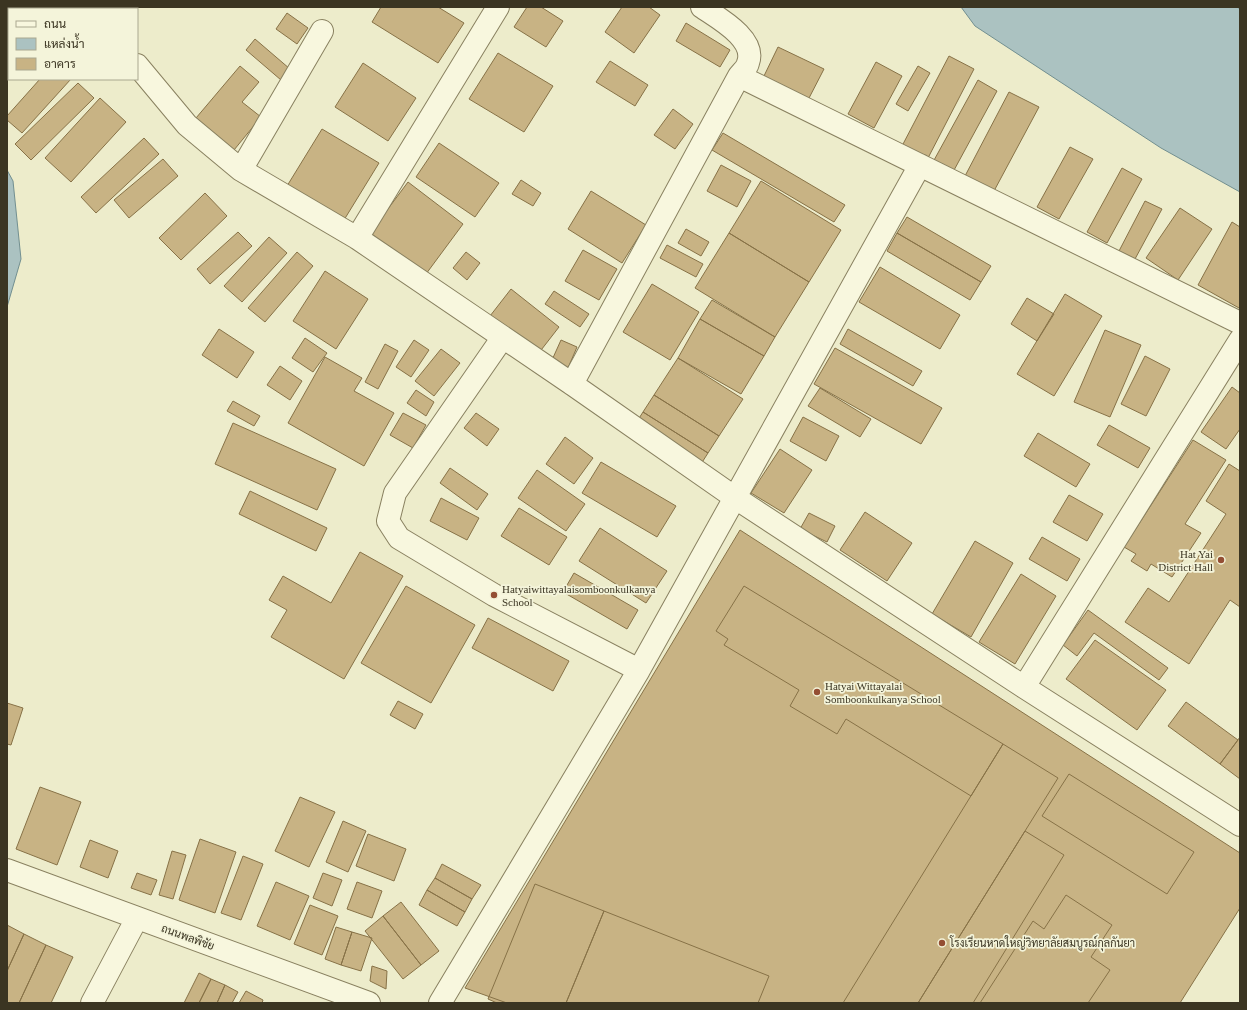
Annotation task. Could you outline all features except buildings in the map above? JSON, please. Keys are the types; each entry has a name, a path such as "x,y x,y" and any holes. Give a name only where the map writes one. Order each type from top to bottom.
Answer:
{"street":[{"path":"357,238 498,7"},
{"path":"572,384 739,76 748,64 750,51 742,37 702,7"},
{"path":"241,170 322,31"},
{"path":"138,67 187,125 241,170 357,238 572,384 734,497 1024,687 1240,825"},
{"path":"739,76 1240,323"},
{"path":"440,1003 639,670 920,165"},
{"path":"503,337 395,493 388,521 399,538 494,595 639,670"},
{"path":"1024,687 1240,340"},
{"name":"ถนนพลพิชัย","path":"7,870 369,1003"},
{"path":"92,1003 137,918"}],"water":[{"path":"961,7 1237,7 1240,9 1240,192 1161,148 975,26"},
{"path":"7,170 13,181 21,259 7,307"}],"place":[{"name":"Hat Yai District Hall","path":"1221,560"},
{"name":"Hatyaiwittayalaisomboonkulkanya School","path":"494,595"},
{"name":"Hatyai Wittayalai Somboonkulkanya School","path":"817,692"},
{"name":"โรงเรียนหาดใหญ่วิทยาลัยสมบูรณ์กุลกันยา","path":"942,943"}]}
